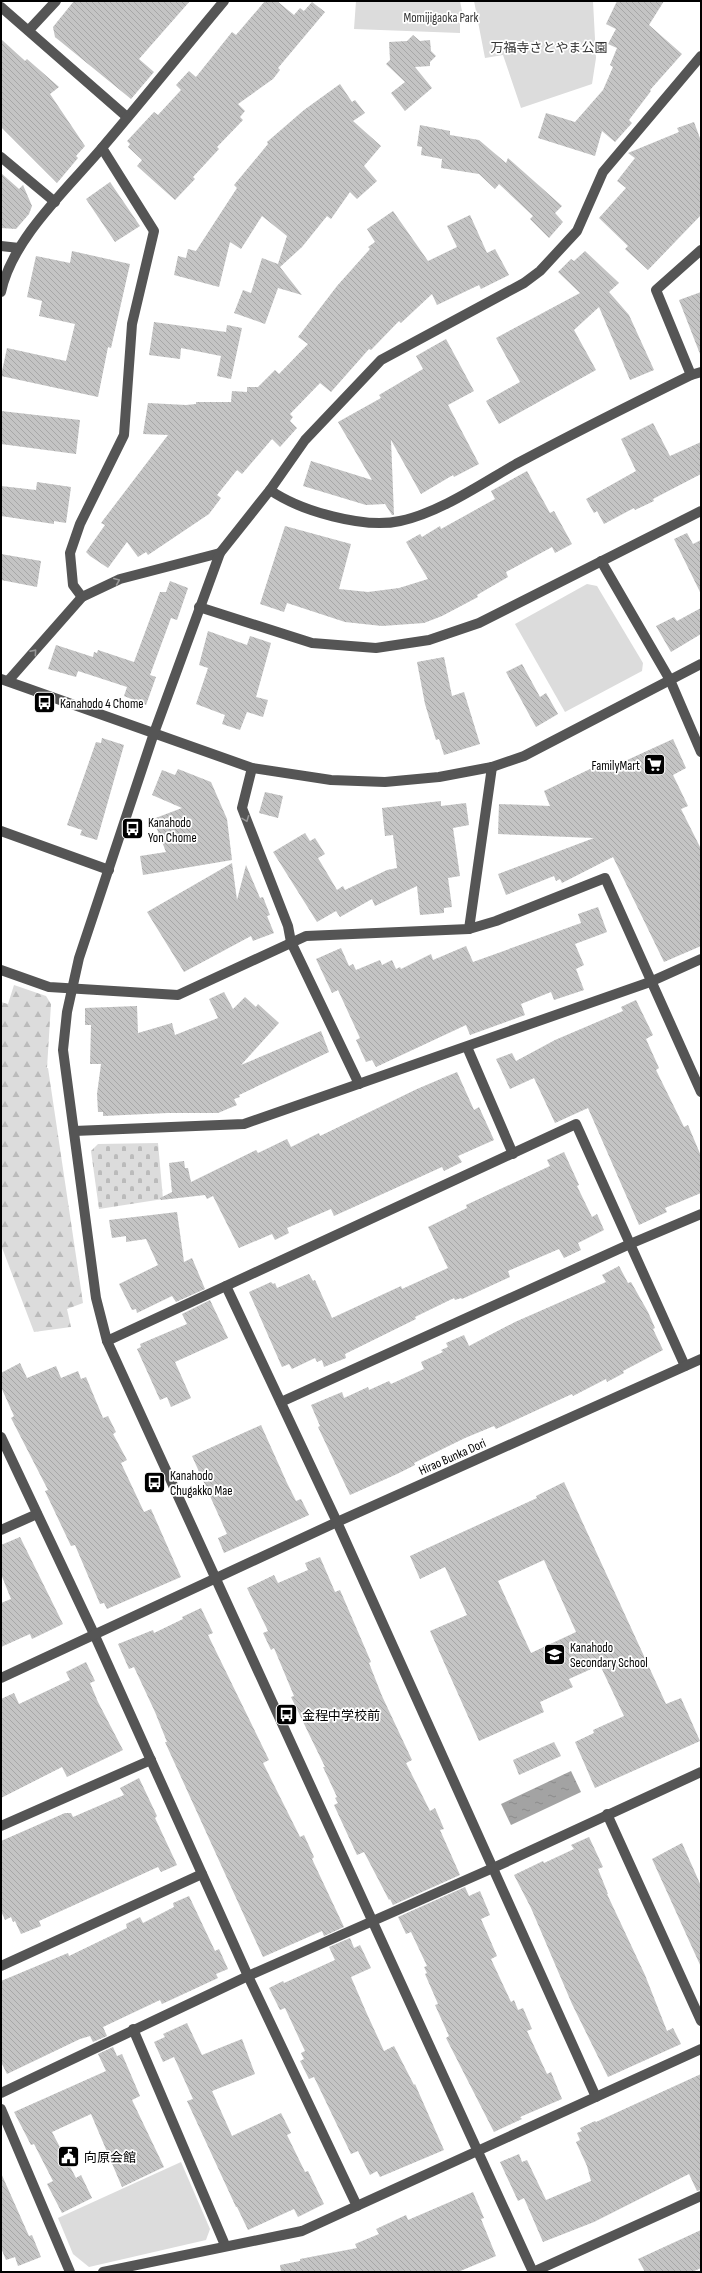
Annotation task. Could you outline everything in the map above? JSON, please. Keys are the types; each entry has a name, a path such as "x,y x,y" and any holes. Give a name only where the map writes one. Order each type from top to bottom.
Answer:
{"street":[{"path":"29,30 56,1"},
{"path":"1,292 3,283 20,248 55,202 102,148 224,1"},
{"path":"1,7 127,117"},
{"path":"701,56 603,172 577,231 540,271 524,283 381,360 305,440 270,490 220,553 154,733 79,958 67,1012 63,1050 96,1298 107,1341 214,1579 533,2272 701,2196"},
{"path":"82,597 73,585 70,553 80,524 124,435 132,324 154,231 102,148"},
{"path":"1,156 55,202"},
{"path":"1,246 20,248"},
{"path":"691,375 656,290 701,250"},
{"path":"270,490 284,500 328,515 371,523 399,522 427,513 539,452 691,375 701,372"},
{"path":"199,607 312,643 376,648 429,640 479,623 701,511"},
{"path":"220,553 120,579 82,597 5,680 252,768 331,780 385,782 439,778 492,768 545,746 701,664"},
{"path":"601,561 670,680 701,752"},
{"path":"252,768 242,808 288,926 291,942 359,1084"},
{"path":"469,929 492,768"},
{"path":"1,831 109,870"},
{"path":"1,970 49,987 178,995 306,936 469,929 496,921 605,878 650,982 701,1092"},
{"path":"74,1131 244,1124 650,982 701,959"},
{"path":"467,1047 513,1154"},
{"path":"107,1341 576,1124 685,1366"},
{"path":"281,1402 630,1244 701,1214"},
{"path":"226,1286 337,1522 596,2097"},
{"name":"Hirao Bunka Dori","path":"1,1678 95,1636 337,1522 701,1359"},
{"path":"1,1437 95,1636 248,1976 357,2206"},
{"path":"1,1530 37,1514"},
{"path":"1,1826 151,1760"},
{"path":"1,2093 133,2029 248,1976 371,1920 493,1868 607,1814 701,1772"},
{"path":"607,1814 701,2021"},
{"path":"1,1966 202,1874"},
{"path":"133,2029 225,2245"},
{"path":"103,2272 225,2245 302,2231 477,2153 701,2049"},
{"path":"1,2109 70,2272"}],"green space":[{"name":"Momijigaoka Park","path":"356,1 460,1 464,21 460,23 460,33 354,29"},
{"name":"万福寺さとやま公園","path":"474,1 593,1 596,58 592,84 521,108 503,55 485,58"},
{"path":"587,584 597,586 643,663 642,671 565,712 515,624"},
{"path":"14,985 46,996 51,1004 47,1068 83,1303 67,1309 71,1327 34,1332 1,1245 1,1002 8,1004"},
{"path":"158,1143 163,1199 99,1209 91,1151 98,1144"},
{"path":"181,2162 210,2229 206,2240 89,2267 73,2254 58,2218"}],"water":[{"path":"571,1771 581,1792 511,1825 501,1804"}],"building":[{"path":"74,1 190,1 139,59 154,72 131,99 55,37 53,27"},
{"path":"265,1 277,1 294,15 300,8 304,11 312,2 325,12 278,68 280,70 273,79 238,104 245,111 240,117 243,120 217,147 219,149 193,177 195,179 175,200 137,166 142,160 128,147 130,144 127,141 154,112 158,115 181,90 176,85 189,71 196,77 232,32 236,35"},
{"path":"617,1 664,1 649,25 682,54 650,90 651,91 629,120 632,123 615,142 602,131 595,156 538,138 546,113 575,122 603,90 613,67 610,65 617,48 608,44 616,29 606,24"},
{"path":"413,35 420,41 430,40 431,51 436,56 430,62 430,66 415,67 432,88 405,111 391,93 405,82 386,64 390,60 389,42 407,41"},
{"path":"1,39 25,61 27,59 59,87 50,94 85,146 76,156 78,158 57,183 1,127"},
{"path":"340,84 352,102 355,100 365,113 353,121 381,146 364,166 377,181 357,199 350,192 331,219 327,216 302,247 280,267 302,295 278,288 265,324 234,313 243,290 251,293 262,258 278,264 287,236 262,216 241,249 230,242 219,287 174,275 178,256 186,258 188,249 196,251 237,188 234,185 268,144 267,142 304,110"},
{"path":"694,122 701,141 701,215 648,270 625,249 628,246 599,218 626,188 617,181 635,158 628,153 679,132 677,128"},
{"path":"420,125 450,131 450,135 479,140 506,163 508,158 562,206 555,213 563,222 549,238 530,219 533,216 499,184 495,189 479,174 441,168 442,159 421,155 422,147 417,146"},
{"path":"1,173 19,189 23,185 32,206 29,214 16,229 1,228"},
{"path":"110,182 140,226 115,242 86,199"},
{"path":"393,211 428,261 457,247 447,226 470,215 487,253 495,249 509,275 481,289 479,285 437,305 432,294 401,323 399,321 371,350 369,349 331,392 320,383 290,414 293,417 290,421 297,428 280,447 272,439 242,474 237,470 217,495 221,498 209,514 148,555 146,552 138,557 127,542 108,568 90,556 86,552 105,525 101,523 168,435 143,434 148,403 186,405 196,404 196,402 231,402 232,391 247,392 247,387 258,387 275,370 279,374 308,344 298,337 337,286 370,249 368,247 375,242 367,229"},
{"path":"72,251 130,264 111,348 108,347 98,397 1,376 7,348 66,361 75,324 39,316 42,301 27,297 36,256 70,263"},
{"path":"585,251 619,283 609,292 629,315 654,370 630,380 599,307 574,330 596,370 499,424 486,401 520,382 496,338 580,293 558,272 571,259 574,261"},
{"path":"701,292 701,354 700,354 679,300"},
{"path":"154,322 226,332 227,325 242,328 231,379 217,376 221,356 181,348 180,359 149,355"},
{"path":"446,339 474,391 448,405 479,464 454,477 453,475 421,494 391,440 394,515 392,515 385,504 366,505 303,486 311,461 372,480 338,422 381,398 379,395 423,369 416,356"},
{"path":"1,411 80,420 76,454 1,444"},
{"path":"653,423 670,456 701,442 701,474 653,499 654,501 635,510 634,508 604,524 597,511 594,513 586,499 636,471 621,439"},
{"path":"527,471 550,513 554,511 572,544 555,553 552,547 506,572 508,577 477,595 478,597 442,616 424,623 382,626 345,622 287,603 284,612 260,604 285,526 351,544 339,589 368,592 399,588 428,579 406,542 420,534 422,537 440,526 441,529 495,499 491,491"},
{"path":"37,482 71,487 66,523 54,521 54,524 1,516 1,486 36,490"},
{"path":"687,533 693,544 701,540 701,594 674,539"},
{"path":"1,554 41,561 37,587 1,580"},
{"path":"170,581 188,588 177,620 171,618 150,675 156,677 146,705 124,696 127,687 78,671 76,677 48,669 56,645 93,657 94,652 97,653 98,650 134,662 160,592 166,592"},
{"path":"701,608 701,634 671,652 656,626 674,617 677,621"},
{"path":"208,631 247,645 250,636 271,643 256,697 268,700 263,717 247,712 240,730 222,724 225,715 196,704 208,668 199,665"},
{"path":"444,657 452,696 464,692 480,744 444,755 439,739 436,740 425,704 417,662"},
{"path":"522,664 540,697 546,693 558,714 536,727 506,672"},
{"path":"102,738 124,745 97,840 80,835 82,830 67,825 96,742 101,743"},
{"path":"673,739 686,768 673,775 688,806 681,809 701,849 701,946 664,962 613,857 562,883 560,879 556,881 554,876 506,895 498,874 594,838 498,834 499,804 550,806 544,791 609,760 612,767"},
{"path":"178,769 211,782 227,819 232,860 143,875 140,856 166,852 153,819 182,808 152,795 162,770 175,775"},
{"path":"265,792 283,796 278,818 259,813"},
{"path":"441,801 441,806 466,803 469,825 453,828 460,876 448,878 452,907 444,908 444,913 420,915 417,886 375,906 372,899 340,917 336,911 317,922 273,852 305,833 310,841 315,838 325,854 318,858 337,890 343,886 345,890 387,870 397,868 393,835 385,836 382,808"},
{"path":"232,863 237,900 246,865 260,898 263,897 270,915 267,916 274,933 253,941 251,936 184,972 147,912"},
{"path":"598,907 607,932 575,944 584,965 576,969 584,990 554,1000 551,992 521,1004 525,1015 470,1035 466,1025 376,1067 372,1060 366,1062 356,1040 360,1038 338,990 332,993 316,959 341,948 349,966 353,964 356,970 380,960 382,965 392,960 396,969 400,967 401,969 431,954 433,960 466,946 473,962 581,923 578,914"},
{"path":"224,992 233,1009 245,997 256,1007 258,1004 279,1023 241,1065 321,1031 329,1052 239,1095 240,1097 234,1099 237,1105 218,1113 168,1113 103,1116 103,1112 98,1112 97,1094 101,1064 90,1064 91,1025 85,1025 85,1008 137,1006 138,1033 172,1023 175,1035 218,1018 209,999"},
{"path":"636,1000 653,1035 646,1039 659,1068 656,1070 684,1127 688,1125 701,1156 701,1193 665,1208 667,1212 639,1225 588,1108 555,1123 534,1078 510,1089 496,1059 512,1053 516,1061 555,1040 623,1011 621,1007"},
{"path":"457,1072 474,1110 479,1107 494,1140 458,1156 462,1162 444,1171 442,1167 334,1216 331,1209 287,1228 289,1233 275,1240 272,1234 239,1248 213,1196 207,1199 205,1195 161,1200 160,1198 172,1192 169,1163 184,1161 185,1168 188,1168 191,1182 256,1150 258,1153 287,1139 291,1147 319,1133 320,1136 417,1089"},
{"path":"564,1152 579,1185 577,1186 592,1217 597,1214 604,1230 578,1243 581,1250 564,1258 559,1249 508,1271 510,1277 462,1299 455,1300 454,1298 415,1317 416,1319 345,1354 346,1358 324,1367 322,1360 317,1362 315,1358 292,1369 289,1364 282,1367 249,1292 271,1282 273,1284 275,1283 277,1288 309,1274 313,1281 315,1280 332,1318 401,1286 402,1289 448,1268 428,1227 467,1208 466,1205 550,1166 547,1160"},
{"path":"177,1212 184,1262 192,1258 205,1289 176,1302 172,1296 137,1313 136,1309 132,1310 119,1284 158,1265 146,1239 126,1242 126,1236 112,1238 109,1220"},
{"path":"619,1266 628,1283 631,1282 648,1312 655,1328 653,1329 663,1350 623,1371 624,1373 607,1382 606,1379 573,1396 572,1394 496,1429 494,1426 465,1438 414,1463 415,1465 397,1474 350,1495 318,1427 320,1426 311,1405 342,1392 344,1398 368,1387 369,1390 389,1381 391,1384 424,1369 421,1362 443,1352 441,1350 448,1347 446,1343 464,1335 469,1346 515,1322 606,1282 602,1275"},
{"path":"210,1300 228,1338 175,1362 191,1398 171,1407 167,1397 160,1400 137,1349 141,1347 140,1344 187,1324 182,1314"},
{"path":"20,1363 27,1378 56,1366 61,1378 78,1371 81,1379 86,1377 103,1418 108,1416 116,1432 113,1434 127,1460 121,1463 144,1512 151,1509 181,1577 107,1609 104,1603 100,1604 75,1545 71,1546 45,1491 48,1490 11,1418 14,1416 1,1387 1,1373"},
{"path":"261,1425 296,1501 301,1499 309,1515 224,1553 218,1538 227,1534 192,1456"},
{"path":"564,1482 666,1704 681,1698 700,1741 595,1788 575,1742 594,1733 593,1730 624,1716 600,1665 569,1679 573,1687 540,1702 544,1712 479,1741 430,1631 467,1615 445,1567 420,1579 410,1556 537,1498 536,1496","holes":["544,1560 576,1632 531,1653 498,1581"]},
{"path":"20,1537 63,1624 32,1639 30,1634 1,1647 1,1603 11,1599 1,1574 1,1545"},
{"path":"320,1557 335,1592 340,1590 371,1662 369,1663 382,1696 412,1760 406,1763 430,1811 435,1808 444,1829 440,1830 460,1875 393,1905 364,1852 357,1855 345,1829 334,1805 338,1803 335,1798 337,1797 323,1767 325,1767 291,1697 294,1696 274,1648 271,1650 263,1633 268,1631 247,1588 274,1575 278,1583 308,1570 305,1563"},
{"path":"201,1608 213,1633 208,1635 269,1760 263,1763 300,1837 304,1835 314,1857 312,1859 344,1927 324,1936 322,1931 263,1957 165,1742 167,1742 155,1712 134,1667 129,1669 118,1644 153,1630 154,1633 183,1619 182,1617"},
{"path":"86,1662 95,1681 90,1683 98,1702 123,1750 67,1777 62,1767 1,1798 1,1699 14,1693 19,1704 70,1680 66,1672"},
{"path":"554,1742 561,1756 519,1775 513,1760"},
{"path":"139,1778 157,1816 155,1818 177,1865 161,1872 158,1867 39,1921 41,1926 21,1934 15,1921 13,1922 11,1917 5,1920 1,1911 1,1841 65,1813 71,1813 73,1817 124,1795 120,1788"},
{"path":"589,1837 603,1867 598,1869 607,1894 645,1975 667,2031 673,2028 681,2044 608,2077 572,2004 531,1908 514,1875 543,1861 544,1863 574,1849 571,1845"},
{"path":"682,1843 701,1886 701,1967 652,1859"},
{"path":"465,1887 469,1896 480,1891 490,1915 481,1919 497,1956 491,1959 511,2002 514,2000 518,2010 523,2008 532,2029 527,2031 547,2074 551,2072 562,2099 520,2117 522,2119 494,2132 446,2038 449,2036 435,2005 438,2004 425,1974 427,1973 424,1967 427,1966 411,1932 406,1934 398,1917"},
{"path":"189,1896 215,1951 219,1949 228,1969 216,1974 218,1978 162,2004 160,2000 103,2027 107,2036 93,2042 90,2036 80,2039 7,2074 1,2062 1,1981 68,1953 69,1956 127,1928 126,1924 140,1917 143,1923 174,1907 173,1903"},
{"path":"350,1938 354,1948 360,1945 371,1968 351,1977 367,2014 384,2051 394,2046 414,2085 415,2084 444,2150 380,2177 377,2171 370,2175 358,2151 351,2154 314,2077 309,2079 300,2061 304,2059 301,2053 305,2051 285,2008 280,2010 269,1988 283,1981 284,1983 335,1960 329,1947"},
{"path":"187,2023 202,2055 242,2039 255,2074 212,2091 232,2136 281,2113 291,2133 287,2135 305,2172 308,2171 324,2204 298,2217 294,2209 248,2230 187,2101 193,2099 174,2057 163,2062 154,2042 165,2037 163,2034"},
{"path":"113,2047 117,2056 122,2054 140,2096 132,2100 164,2167 122,2187 91,2114 52,2132 76,2178 81,2175 92,2198 62,2213 47,2184 53,2181 34,2144 31,2145 14,2112 106,2071 98,2054"},
{"path":"701,2074 701,2190 697,2191 689,2174 594,2222 543,2242 524,2198 518,2201 500,2162 519,2154 522,2162 527,2160 546,2200 591,2181 587,2166 576,2142 580,2140 577,2133 582,2131 580,2128"},
{"path":"1,2173 29,2236 32,2235 41,2257 18,2266 15,2257 6,2260 1,2248"},
{"path":"473,2192 484,2218 481,2219 496,2256 458,2272 281,2272 280,2265 300,2261 300,2259 357,2248 355,2244 379,2234 376,2229 406,2215 408,2220"},
{"path":"701,2230 701,2268 692,2272 645,2272 638,2259"}],"place":[{"name":"Kanahodo 4 Chome","path":"44,703"},
{"name":"FamilyMart","path":"655,765"},
{"name":"Kanahodo Yon Chome","path":"133,829"},
{"name":"Kanahodo Chugakko Mae","path":"154,1482"},
{"name":"Kanahodo Secondary School","path":"554,1654"},
{"name":"金程中学校前","path":"287,1715"},
{"name":"向原会館","path":"68,2157"}]}
